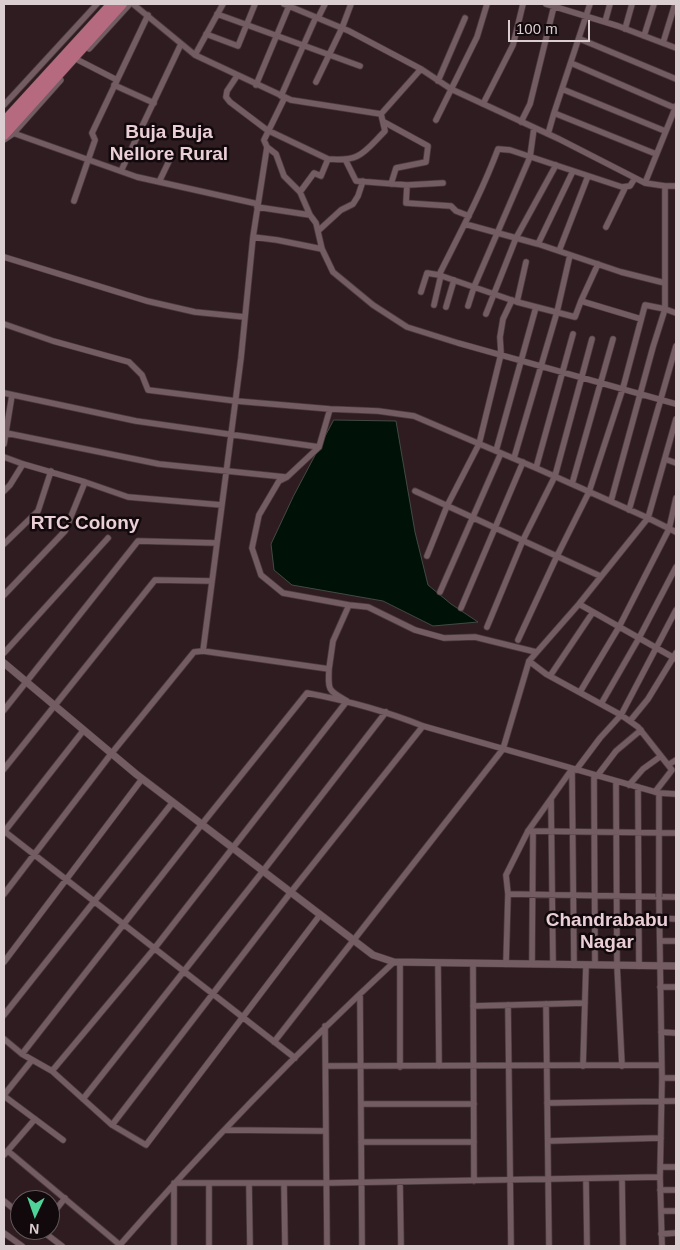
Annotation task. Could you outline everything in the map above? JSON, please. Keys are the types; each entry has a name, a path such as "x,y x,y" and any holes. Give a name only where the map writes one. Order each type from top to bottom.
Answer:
{"highway":[{"path":"4,122 112,4"},
{"path":"8,134 122,4"}],"street":[{"path":"4,106 97,4"},
{"path":"4,140 131,4 148,15 195,55 283,97 318,105 381,114"},
{"path":"195,55 223,4"},
{"path":"206,34 238,46 255,4"},
{"path":"325,4 303,46 264,140 267,147 276,154 284,176 300,192 310,215 316,223 322,249 333,272 373,305 407,326 458,343 676,404"},
{"path":"316,82 342,28 351,4"},
{"path":"436,120 477,37 487,4"},
{"path":"483,104 512,45 523,4"},
{"path":"548,134 590,4"},
{"path":"605,22 610,4"},
{"path":"625,29 632,4"},
{"path":"644,36 654,4"},
{"path":"663,43 675,4"},
{"path":"256,85 289,5 342,28 421,69 450,89 548,134 634,178 645,183 676,186"},
{"path":"521,122 530,104 550,5 605,22 676,48"},
{"path":"217,14 360,66"},
{"path":"74,201 95,140 92,133 148,15"},
{"path":"438,81 466,18"},
{"path":"580,39 676,79"},
{"path":"121,171 181,44"},
{"path":"78,60 115,83 154,103"},
{"path":"571,63 676,107 645,183"},
{"path":"381,114 421,69"},
{"path":"237,76 227,91 226,97 267,130 328,159 346,161 360,155 385,131 381,114"},
{"path":"562,89 665,131"},
{"path":"554,112 656,154"},
{"path":"384,122 428,146 426,162 396,168 391,184"},
{"path":"468,306 474,287 530,157 534,128"},
{"path":"8,134 159,182 258,206 310,215"},
{"path":"203,651 232,434 253,237 267,147"},
{"path":"434,305 440,275 490,172 498,149 510,150 625,188"},
{"path":"159,182 170,159"},
{"path":"300,192 314,173 321,176 328,159"},
{"path":"346,161 356,181 406,185 443,183"},
{"path":"486,314 516,238 556,165"},
{"path":"538,244 573,171"},
{"path":"559,251 588,176"},
{"path":"606,227 625,188 630,186 634,178"},
{"path":"318,231 341,210 353,204 363,181"},
{"path":"406,185 406,203 451,206 456,211 469,216"},
{"path":"611,501 665,309 665,186"},
{"path":"466,224 538,244 621,272 666,283"},
{"path":"253,237 322,249"},
{"path":"514,458 557,312 570,255"},
{"path":"4,256 147,301 195,312 245,318"},
{"path":"427,556 447,506 479,444 501,354 500,337 503,319 514,301 526,262"},
{"path":"421,292 427,273 440,275 514,301 575,317 598,264"},
{"path":"446,306 454,280"},
{"path":"581,301 641,319"},
{"path":"518,640 589,492 623,388 645,305 676,313"},
{"path":"440,592 499,452 536,307"},
{"path":"4,324 53,341 129,362 142,375 148,390 414,416 555,476 676,532"},
{"path":"536,468 573,334"},
{"path":"487,627 523,540 555,476 592,339"},
{"path":"572,484 613,339"},
{"path":"629,510 676,346"},
{"path":"4,392 136,421 319,447"},
{"path":"4,444 12,395"},
{"path":"330,409 319,447 287,477 279,481 259,515 252,548 260,576 283,593 368,607 415,630 444,638 475,637 536,652"},
{"path":"274,1042 503,749 529,660 579,604 648,518 676,420"},
{"path":"6,433 159,464 287,477"},
{"path":"4,457 128,497 222,505"},
{"path":"665,459 676,463"},
{"path":"461,608 523,462"},
{"path":"4,491 23,464"},
{"path":"4,544 38,510 51,471"},
{"path":"4,595 65,531 85,482"},
{"path":"415,491 600,576"},
{"path":"580,692 619,627 669,528 676,498"},
{"path":"4,653 108,538"},
{"path":"4,710 138,541 217,543"},
{"path":"601,704 639,638 676,567"},
{"path":"4,770 155,580 212,581"},
{"path":"579,604 675,657 648,699 630,721"},
{"path":"347,701 332,692 328,687 333,641 349,605"},
{"path":"506,964 508,894 506,875 551,799 621,714 676,610"},
{"path":"550,676 593,612"},
{"path":"4,894 111,754 194,652 203,651 329,669"},
{"path":"529,660 550,676 621,714 641,730 672,770 657,793 662,1078 660,1177 662,1246"},
{"path":"4,663 142,779 373,955 397,962 676,966"},
{"path":"22,1054 307,693 347,701 386,712 423,726 657,793 676,794"},
{"path":"52,1071 154,949 347,701"},
{"path":"83,1098 386,712"},
{"path":"112,1126 291,892 423,726"},
{"path":"595,965 596,776 616,751 641,730"},
{"path":"83,731 4,831 295,1058"},
{"path":"629,785 642,769 661,756"},
{"path":"668,765 676,760"},
{"path":"574,770 572,832 574,965"},
{"path":"4,962 142,779"},
{"path":"616,781 617,965 622,1066"},
{"path":"638,787 639,966"},
{"path":"551,799 553,964"},
{"path":"4,1015 173,802"},
{"path":"531,831 676,833"},
{"path":"531,831 533,894 532,964"},
{"path":"508,894 676,897"},
{"path":"4,1039 22,1054 52,1071 112,1126 146,1145 320,915"},
{"path":"660,918 676,919"},
{"path":"660,941 676,941"},
{"path":"35,1119 6,1153 65,1198 119,1245 174,1183 325,1026 397,962"},
{"path":"397,962 400,1067"},
{"path":"438,963 439,1066"},
{"path":"473,963 474,1181"},
{"path":"583,1066 586,965"},
{"path":"660,987 676,987"},
{"path":"360,994 362,1246"},
{"path":"473,1006 585,1003"},
{"path":"546,1004 549,1246"},
{"path":"508,1005 511,1246"},
{"path":"325,1026 326,1246"},
{"path":"661,1032 676,1033"},
{"path":"32,1060 4,1096 63,1140"},
{"path":"326,1066 661,1065"},
{"path":"662,1078 676,1078"},
{"path":"547,1103 676,1101"},
{"path":"361,1104 474,1104"},
{"path":"225,1130 326,1131"},
{"path":"548,1140 661,1138"},
{"path":"361,1142 474,1142"},
{"path":"661,1167 676,1167"},
{"path":"174,1183 362,1183 660,1177"},
{"path":"622,1178 623,1246"},
{"path":"586,1179 587,1246"},
{"path":"400,1182 401,1246"},
{"path":"174,1183 174,1246"},
{"path":"208,1246 209,1183"},
{"path":"249,1183 250,1246"},
{"path":"284,1183 285,1246"},
{"path":"660,1190 676,1190"},
{"path":"60,1204 65,1198"},
{"path":"661,1212 676,1211"},
{"path":"4,1233 22,1246"},
{"path":"661,1234 676,1233"}],"shaded area":[{"path":"334,420 396,421 415,532 428,585 451,604 478,622 433,626 383,601 292,585 274,570 271,544 293,497"}],"district":[{"name":"Buja Buja Nellore Rural","path":"169,144"},
{"name":"RTC Colony","path":"85,524"},
{"name":"Chandrababu Nagar","path":"607,932"}]}
